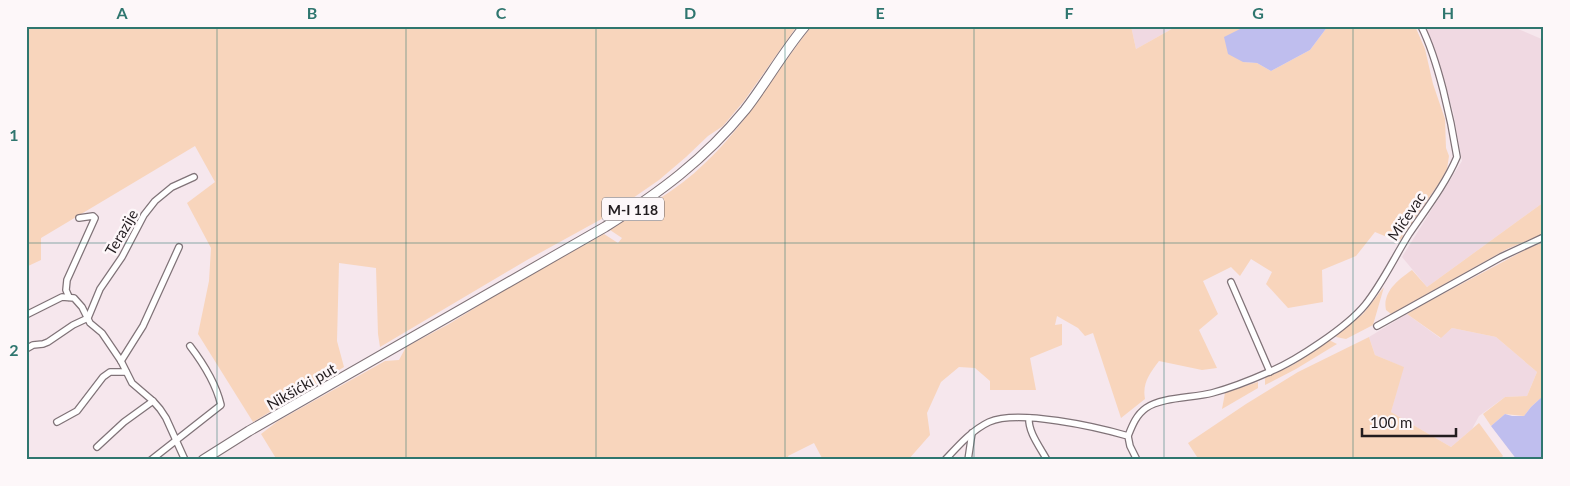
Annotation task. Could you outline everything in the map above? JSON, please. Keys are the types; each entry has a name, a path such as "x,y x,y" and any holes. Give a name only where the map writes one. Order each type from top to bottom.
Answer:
{"main road":[{"name":"Nikšićki put","path":"203,460 605,227 670,184 737,119 805,26"}],"street":[{"name":"Mičevac","path":"1128,436 1140,413 1148,407 1159,402 1218,391 1270,372 1312,348 1358,313 1378,286 1398,251 1441,187 1457,157 1432,54 1421,26"},
{"name":"Terazije","path":"88,318 100,289 122,257 144,215 155,201 172,187 194,177"},
{"name":"Terazije","path":"68,297 66,290 67,280 95,218 93,216 79,218"},
{"path":"1377,326 1501,257 1544,237"},
{"path":"122,361 144,326 179,247"},
{"path":"1231,282 1270,372"},
{"path":"26,315 52,302 68,297 74,298 82,306 90,323 102,334 122,361 132,383 153,401 166,418 185,460"},
{"path":"26,350 33,345 48,342 73,325 88,318"},
{"path":"151,460 222,405 206,370 190,346"},
{"path":"57,422 77,411 103,377 110,372 126,372"},
{"path":"97,447 124,422 153,401"},
{"path":"946,460 972,433 988,423 1002,418 1029,418 1128,436 1136,460"},
{"path":"1029,418 1029,424 1034,436 1047,460"},
{"path":"968,460 972,433"}],"shaded area":[{"path":"26,26 797,26 744,101 723,126 708,136 659,180 607,216 527,260 380,347 376,268 339,263 337,341 344,367 253,422 198,334 209,281 211,248 187,203 215,182 195,146 41,238 41,260 26,267"},
{"path":"812,26 1131,26 1136,49 1177,26 1246,26 1244,28 1243,62 1257,63 1271,71 1310,50 1328,26 1415,26 1425,49 1433,84 1445,119 1446,148 1449,156 1447,169 1399,242 1375,232 1356,256 1322,270 1323,302 1288,308 1266,284 1272,272 1251,259 1240,276 1231,267 1203,281 1218,314 1199,330 1217,368 1202,370 1159,361 1146,383 1145,399 1121,418 1093,333 1085,336 1078,328 1057,316 1055,325 1062,324 1062,345 1030,358 1036,390 990,390 990,381 975,368 959,367 941,382 927,413 930,435 908,460 823,460 814,443 788,456 789,460 277,460 261,434 278,421 385,361 399,360 406,347 604,234 618,243 622,238 610,230 682,183 726,142"},
{"path":"1131,26 1177,26 1136,49"},
{"path":"1426,26 1511,26 1544,40 1544,202 1427,287 1402,257 1462,161 1453,111"},
{"path":"1544,202 1544,234 1507,249 1391,314 1386,310 1385,303 1389,292 1397,282 1412,270 1427,287"},
{"path":"1544,242 1544,395 1524,416 1505,414 1491,426 1483,414 1505,397 1527,396 1537,372 1496,337 1452,328 1441,338 1407,314 1527,249"},
{"path":"1384,287 1373,325 1346,339 1336,337 1338,333 1363,314"},
{"path":"1407,314 1440,338 1452,328 1496,337 1537,372 1527,396 1505,397 1479,416 1472,429 1451,447 1391,412 1403,367 1375,355 1369,337"},
{"path":"1369,337 1375,355 1404,367 1391,412 1451,447 1479,423 1503,456 1499,460 1199,460 1188,443 1298,372"},
{"path":"1329,340 1337,344 1265,385 1265,378 1293,365"},
{"path":"1258,382 1258,388 1222,409 1225,393"}],"water":[{"path":"1246,26 1328,26 1310,50 1271,71 1257,63 1243,62 1228,54 1224,37"},
{"path":"1544,395 1544,460 1517,460 1491,426 1505,414 1524,416"}]}
